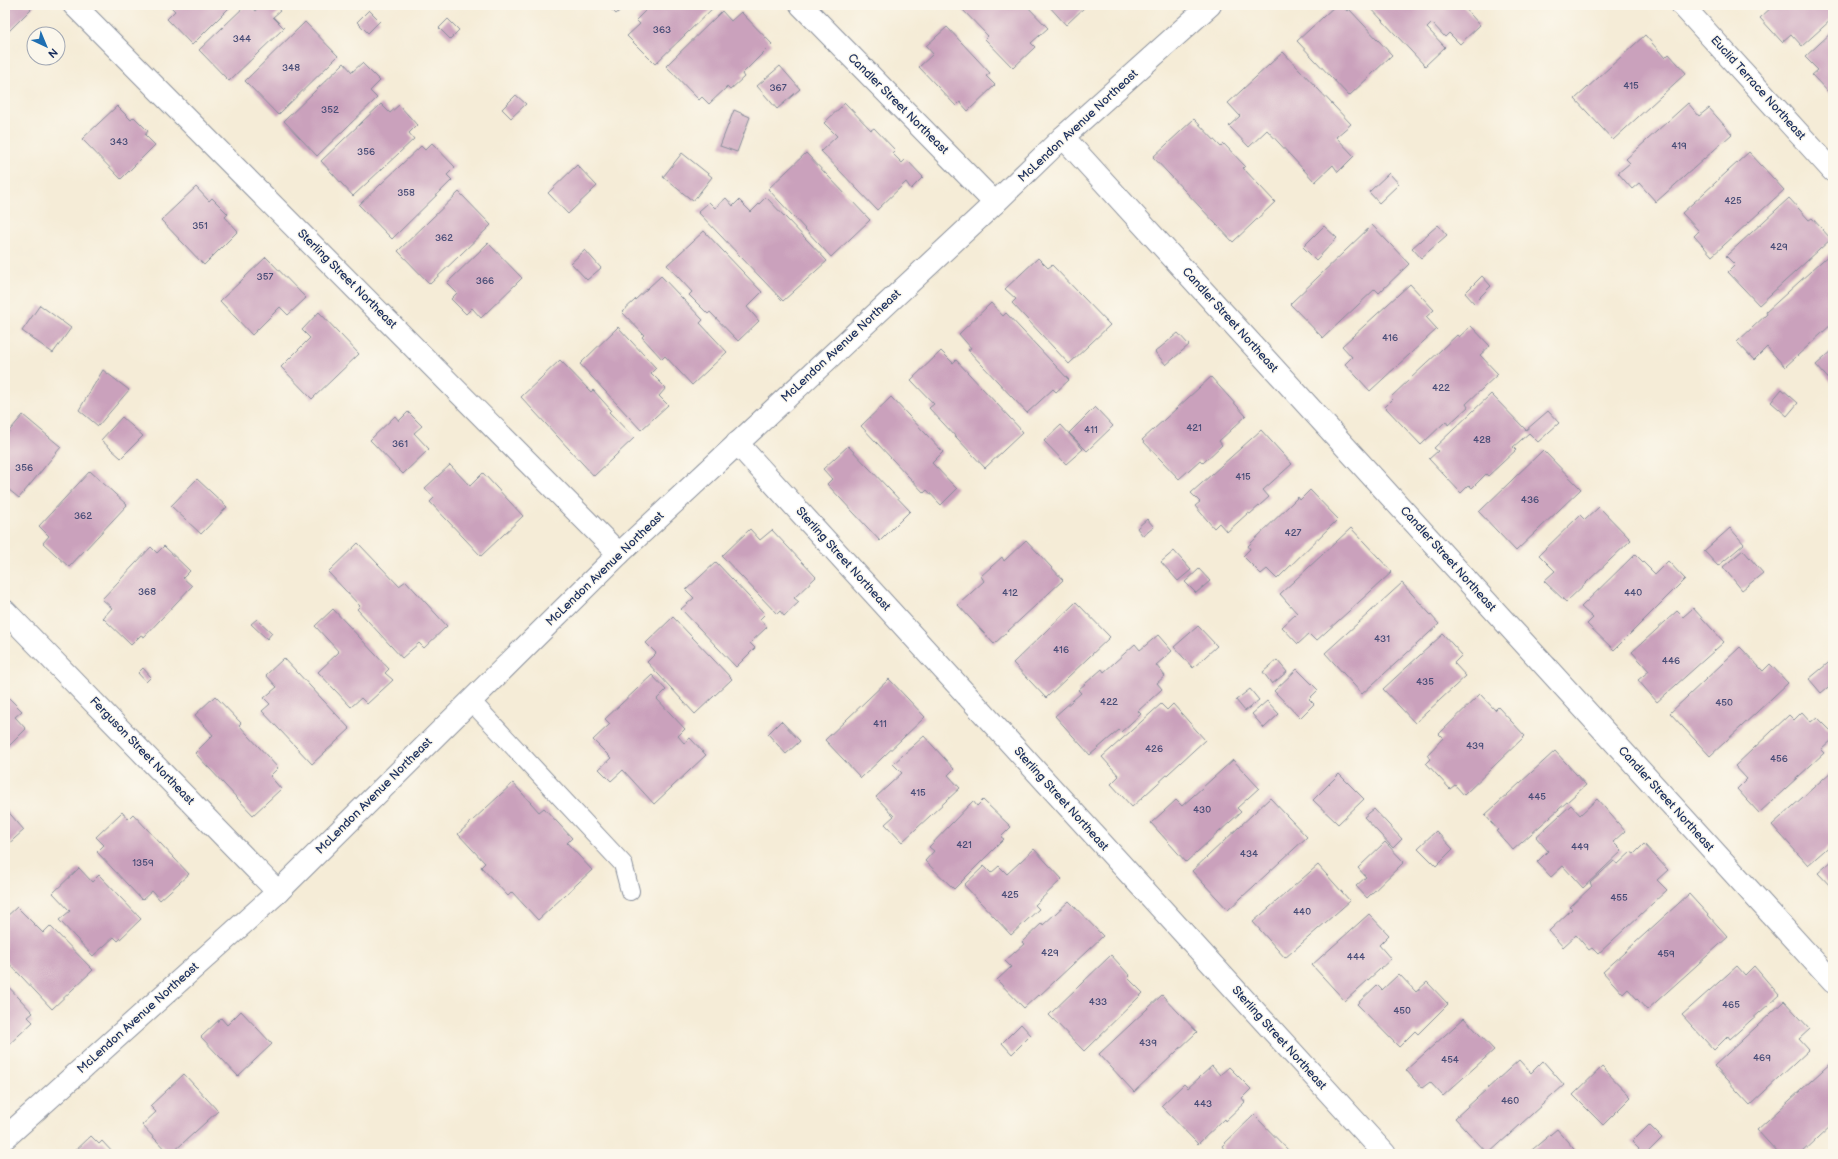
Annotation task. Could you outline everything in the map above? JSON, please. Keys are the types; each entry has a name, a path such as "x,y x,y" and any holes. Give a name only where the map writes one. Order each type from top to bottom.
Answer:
{"street":[{"name":"Sterling Street Northeast","path":"74,5 619,554"},
{"name":"Candler Street Northeast","path":"801,5 995,203"},
{"name":"McLendon Avenue Northeast","path":"5,1138 278,892 619,554 1063,138 1210,5"},
{"name":"Euclid Terrace Northeast","path":"1682,5 1833,171"},
{"name":"Candler Street Northeast","path":"1063,138 1833,982"},
{"name":"Sterling Street Northeast","path":"737,443 1385,1154"},
{"name":"Ferguson Street Northeast","path":"5,611 278,892"}],"lane":[{"path":"471,701 623,864 630,891"}],"building":[{"path":"5,5 35,5 5,35"},
{"path":"169,5 232,5 192,45 167,19 175,11"},
{"path":"246,5 249,5 255,11 260,5 274,5 280,11 273,17 284,28 229,81 199,50"},
{"path":"607,5 626,5 616,14"},
{"path":"651,5 716,5 655,64 627,36 640,24 636,20"},
{"path":"962,5 1026,5 1048,28 1031,43 1035,47 1013,68 985,39 988,36 960,7"},
{"path":"1048,5 1087,5 1066,25"},
{"path":"1336,5 1341,5 1347,11 1349,9 1392,55 1349,96 1297,41"},
{"path":"1368,5 1462,5 1480,25 1460,44 1449,33 1445,37 1432,23 1427,28 1445,47 1425,66"},
{"path":"1774,5 1833,5 1833,18 1802,46 1791,34 1782,42 1760,18"},
{"path":"369,10 380,21 368,33 357,22"},
{"path":"722,11 731,21 741,12 772,44 742,74 744,77 730,90 727,87 709,104 702,97 699,100 666,66"},
{"path":"448,19 459,30 450,39 439,28"},
{"path":"305,22 338,56 278,115 245,81"},
{"path":"947,27 990,73 986,76 995,85 968,111 960,102 956,106 919,67 933,54 926,46"},
{"path":"1833,31 1833,97 1812,75 1818,70 1805,57"},
{"path":"1645,35 1665,58 1669,54 1686,73 1613,140 1575,99"},
{"path":"1283,52 1351,124 1336,137 1354,156 1338,172 1333,165 1315,182 1267,130 1249,147 1229,126 1240,116 1228,103"},
{"path":"344,63 352,72 362,63 380,81 370,91 377,98 317,156 284,121"},
{"path":"780,66 800,89 777,109 757,86"},
{"path":"516,95 526,104 511,118 502,109"},
{"path":"845,103 871,130 874,128 895,150 892,153 902,163 906,159 923,177 911,189 906,182 877,210 821,151 837,136 824,123"},
{"path":"1688,103 1699,116 1709,108 1732,134 1656,202 1639,183 1632,189 1618,173 1630,163 1626,159"},
{"path":"381,104 390,113 399,105 417,125 409,133 414,139 353,196 321,161"},
{"path":"117,106 131,120 134,117 148,131 145,135 155,145 121,179 82,139"},
{"path":"734,110 750,117 737,152 720,146"},
{"path":"1194,119 1221,147 1224,144 1245,166 1243,168 1275,202 1233,242 1153,157"},
{"path":"432,143 455,167 447,175 452,180 392,239 359,205 421,146 425,150"},
{"path":"1749,152 1784,190 1712,256 1694,236 1699,231 1682,213"},
{"path":"682,153 712,177 693,201 663,177"},
{"path":"806,153 870,220 831,257 768,189"},
{"path":"577,165 597,186 568,214 548,193"},
{"path":"1389,173 1399,184 1379,203 1369,192"},
{"path":"196,187 209,201 212,198 228,214 225,217 238,231 204,265 161,220"},
{"path":"459,192 491,225 430,284 398,251"},
{"path":"766,197 827,261 783,301 698,212 709,202 715,208 726,198 733,206 739,200 751,212"},
{"path":"1789,198 1809,220 1812,218 1831,239 1759,305 1728,272 1735,265 1726,256"},
{"path":"1372,225 1409,264 1379,293 1375,289 1323,338 1290,304"},
{"path":"1438,225 1447,235 1421,258 1412,248"},
{"path":"1324,226 1337,238 1316,260 1303,247"},
{"path":"704,231 762,292 747,307 759,321 738,341 710,312 708,314 689,295 692,292 667,265"},
{"path":"488,243 522,278 481,318 472,308 466,314 451,299 457,293 447,283"},
{"path":"585,250 601,268 587,280 571,263"},
{"path":"1833,251 1833,323 1785,367 1767,347 1754,360 1737,342 1767,314 1766,312"},
{"path":"266,257 306,298 288,315 280,307 252,335 220,301"},
{"path":"1038,258 1048,268 1052,265 1110,325 1069,364 1012,303 1016,299 1005,289"},
{"path":"661,276 703,320 700,323 727,352 692,385 665,356 662,359 642,337 644,335 622,312"},
{"path":"1482,276 1491,286 1474,303 1465,293"},
{"path":"1410,284 1434,310 1426,317 1437,329 1370,391 1345,364 1352,357 1342,346"},
{"path":"991,303 1003,316 1006,313 1069,380 1056,392 1053,389 1027,413 968,350 971,348 959,334"},
{"path":"40,305 71,328 53,353 22,331"},
{"path":"319,312 359,354 312,399 281,367 310,338 302,330"},
{"path":"1471,326 1490,346 1480,355 1498,374 1466,404 1468,407 1448,425 1446,421 1421,445 1385,407 1393,399 1391,397 1410,379 1457,335 1459,337"},
{"path":"618,327 656,368 651,373 666,388 659,396 668,405 641,430 580,364"},
{"path":"1178,333 1189,345 1166,365 1155,352"},
{"path":"1833,350 1833,384 1816,365"},
{"path":"941,351 953,363 956,360 1023,432 985,468 929,408 934,404 911,380"},
{"path":"560,360 591,392 593,390 611,410 609,412 634,438 594,476 521,397"},
{"path":"103,370 129,390 98,426 79,410"},
{"path":"1211,377 1246,416 1219,441 1222,445 1203,463 1200,460 1179,479 1142,440"},
{"path":"1782,389 1798,403 1787,416 1771,402"},
{"path":"1491,394 1526,430 1548,411 1559,423 1538,442 1529,433 1513,447 1516,450 1488,476 1486,474 1472,488 1469,485 1461,493 1429,459 1438,451 1434,448"},
{"path":"891,397 943,452 932,463 957,489 941,505 927,490 924,493 861,426"},
{"path":"1095,407 1113,426 1087,451 1069,433"},
{"path":"408,412 422,426 414,433 429,449 403,474 370,440 395,416 399,421"},
{"path":"23,415 61,447 19,498 8,489 5,492 5,436"},
{"path":"122,417 143,436 121,458 101,440"},
{"path":"1061,425 1083,449 1066,464 1044,441"},
{"path":"1261,430 1292,464 1263,490 1269,497 1250,514 1248,513 1227,532 1219,523 1214,528 1195,506 1200,502 1191,493"},
{"path":"848,446 910,511 880,541 827,484 832,479 823,469"},
{"path":"1543,450 1581,489 1516,551 1479,512"},
{"path":"450,465 470,486 483,473 523,516 481,556 430,502 434,498 425,488"},
{"path":"90,471 127,505 69,567 43,543 49,536 39,526"},
{"path":"197,479 227,507 201,534 171,506"},
{"path":"1310,490 1338,519 1277,579 1267,569 1261,574 1243,556 1250,549 1248,546 1298,497 1300,500"},
{"path":"1599,507 1631,540 1566,602 1544,581 1555,571 1539,555 1580,515 1585,520"},
{"path":"1147,519 1154,527 1143,536 1137,528"},
{"path":"1351,528 1392,572 1316,641 1309,634 1298,644 1282,627 1297,613 1280,594"},
{"path":"1730,528 1744,544 1718,566 1704,551"},
{"path":"750,529 760,540 772,530 816,577 794,598 799,602 784,616 780,611 777,614 722,556"},
{"path":"1026,540 1063,580 994,644 958,605 984,581 981,576 1002,557 1004,561"},
{"path":"358,543 399,586 406,581 447,626 424,648 419,643 402,658 357,609 360,606 328,572"},
{"path":"164,546 190,571 183,578 192,586 144,637 141,635 131,645 103,618 112,608 102,599 151,547 157,553"},
{"path":"1743,550 1763,573 1742,590 1723,567"},
{"path":"1174,551 1191,570 1178,581 1161,562"},
{"path":"1635,554 1655,574 1668,561 1685,579 1614,650 1587,624 1593,618 1581,607"},
{"path":"716,562 765,614 760,619 767,627 750,643 755,648 736,667 681,609 694,598 686,590"},
{"path":"1199,569 1210,581 1196,593 1185,582"},
{"path":"1402,583 1439,624 1362,694 1325,653"},
{"path":"1076,602 1110,637 1046,698 1013,663"},
{"path":"1693,608 1724,642 1657,702 1638,680 1649,671 1632,652 1677,611 1683,617"},
{"path":"333,609 389,669 385,673 393,680 367,704 361,698 351,707 318,672 339,652 315,626"},
{"path":"673,617 732,679 695,714 647,662 656,653 646,643"},
{"path":"257,619 272,633 267,639 251,624"},
{"path":"1198,626 1217,646 1193,668 1174,647"},
{"path":"1443,634 1462,655 1454,663 1466,676 1415,723 1383,689"},
{"path":"1158,635 1172,651 1156,665 1165,676 1157,683 1162,689 1138,711 1141,714 1121,732 1119,730 1090,755 1055,716 1081,693 1078,690 1102,669 1104,672 1135,644 1140,650"},
{"path":"1740,647 1763,671 1770,664 1788,683 1710,756 1670,713"},
{"path":"284,658 350,729 312,764 262,711 270,704 264,698 277,687 266,675"},
{"path":"1833,659 1833,683 1821,693 1809,679"},
{"path":"1277,660 1287,672 1272,684 1263,672"},
{"path":"143,668 151,677 146,682 138,673"},
{"path":"1297,669 1318,690 1309,699 1314,704 1300,718 1274,691"},
{"path":"652,675 666,690 657,699 685,729 678,736 684,743 690,738 706,755 654,804 623,770 611,781 599,769 611,758 593,740 610,724 605,719"},
{"path":"889,679 925,717 861,778 825,740"},
{"path":"1250,689 1259,700 1245,711 1236,700"},
{"path":"5,694 22,711 15,717 26,729 8,747 5,743"},
{"path":"1480,694 1495,710 1498,707 1525,736 1464,795 1455,785 1450,789 1426,763 1430,759 1427,755 1443,738 1439,734"},
{"path":"215,696 241,723 239,725 278,768 270,776 281,789 253,815 195,753 213,735 195,715"},
{"path":"1267,701 1279,714 1264,728 1252,714"},
{"path":"1161,704 1167,710 1173,704 1205,740 1132,807 1111,784 1119,776 1102,757"},
{"path":"1802,712 1811,722 1817,717 1833,733 1833,739 1821,750 1824,753 1759,813 1737,789 1747,779 1735,766 1789,715 1794,720"},
{"path":"781,721 800,741 786,754 768,734"},
{"path":"924,736 954,769 948,775 960,788 902,842 885,824 894,816 876,797 902,773 893,764"},
{"path":"1555,751 1586,785 1513,850 1496,831 1498,830 1485,815"},
{"path":"1233,760 1259,788 1237,808 1241,812 1186,862 1151,823 1176,800 1182,806"},
{"path":"1833,770 1833,843 1808,865 1772,825"},
{"path":"1339,774 1364,799 1338,824 1313,800"},
{"path":"513,783 539,812 544,808 572,838 567,843 592,870 538,920 512,892 508,896 481,867 485,863 458,834"},
{"path":"1270,798 1307,837 1228,910 1192,871"},
{"path":"1597,799 1625,831 1613,842 1622,851 1583,888 1563,866 1551,877 1537,862 1548,851 1536,837 1571,805 1580,815"},
{"path":"983,800 1011,827 1001,837 1004,839 954,889 925,861 934,851 929,847 973,801 977,806"},
{"path":"5,808 24,830 5,847"},
{"path":"1374,809 1402,839 1393,848 1364,817"},
{"path":"122,812 128,819 133,814 189,874 160,900 152,891 142,900 97,852 104,845 96,837"},
{"path":"1436,831 1453,849 1436,866 1418,848"},
{"path":"1385,842 1404,862 1367,898 1356,886 1366,877 1358,868"},
{"path":"1644,844 1668,870 1657,880 1667,890 1598,954 1592,948 1589,950 1576,935 1563,947 1549,931 1572,909 1570,907 1592,886 1590,883 1614,861 1618,864 1631,852 1634,854"},
{"path":"1034,849 1062,879 1035,905 1039,909 1011,935 964,885 984,866 991,873 999,866 1007,874"},
{"path":"1833,860 1833,889 1818,873"},
{"path":"1318,865 1350,901 1285,958 1253,922"},
{"path":"79,868 92,882 99,875 141,919 118,941 114,937 93,956 59,920 70,911 53,893"},
{"path":"1689,894 1728,937 1647,1010 1628,989 1623,994 1603,972"},
{"path":"1069,901 1103,936 1039,996 1038,995 1024,1008 997,980 1011,967 1005,961 1024,944 1022,942"},
{"path":"17,907 43,933 50,926 93,970 52,1009 5,959 5,918"},
{"path":"1369,914 1389,935 1379,945 1391,959 1345,1001 1312,965"},
{"path":"1111,955 1130,976 1128,978 1143,993 1084,1051 1049,1015"},
{"path":"1737,966 1745,975 1754,966 1779,995 1730,1039 1728,1036 1714,1050 1682,1015"},
{"path":"1399,974 1416,992 1427,982 1448,1004 1418,1034 1415,1031 1399,1047 1357,1004 1377,985 1382,990"},
{"path":"5,983 33,1013 28,1017 33,1022 5,1048"},
{"path":"1162,995 1197,1032 1134,1092 1099,1054"},
{"path":"1784,1001 1810,1029 1799,1039 1809,1050 1750,1105 1714,1066"},
{"path":"241,1011 272,1044 238,1076 201,1037 221,1018 227,1025"},
{"path":"1464,1018 1494,1050 1443,1096 1430,1082 1422,1088 1406,1070"},
{"path":"1021,1024 1031,1035 1012,1054 1002,1043"},
{"path":"1519,1060 1531,1073 1543,1061 1564,1085 1488,1154 1455,1118"},
{"path":"1833,1061 1833,1124 1801,1154 1779,1154 1757,1130"},
{"path":"1212,1066 1220,1075 1229,1067 1251,1089 1242,1098 1245,1102 1225,1121 1224,1119 1198,1144 1161,1106 1184,1084 1188,1088"},
{"path":"1602,1067 1631,1097 1603,1125 1573,1095"},
{"path":"184,1074 218,1111 171,1154 169,1154 142,1125 156,1112 150,1106"},
{"path":"1254,1115 1292,1154 1218,1154 1224,1149 1222,1146"},
{"path":"1649,1125 1662,1138 1646,1154 1644,1154 1632,1142"},
{"path":"1557,1129 1578,1154 1527,1154"},
{"path":"91,1136 99,1144 102,1141 114,1154 72,1154"}]}
